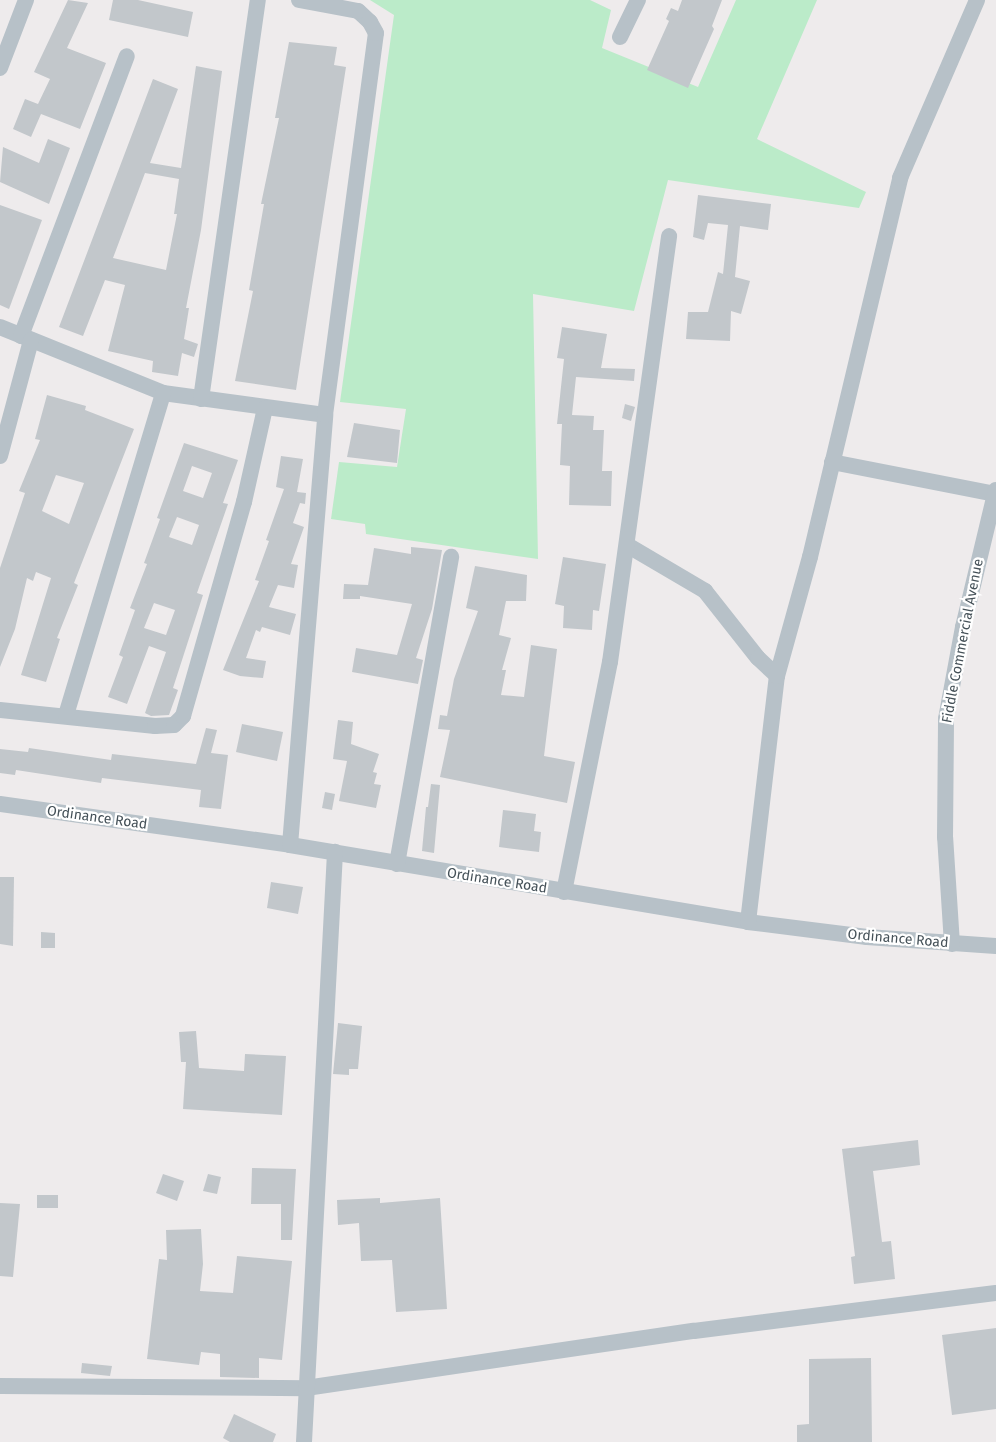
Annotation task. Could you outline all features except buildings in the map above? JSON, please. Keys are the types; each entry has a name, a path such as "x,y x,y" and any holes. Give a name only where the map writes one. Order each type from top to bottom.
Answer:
{"street":[{"path":"0,68 26,0"},
{"path":"201,398 258,0"},
{"path":"290,845 325,415 376,33 370,22 358,11 299,0"},
{"path":"620,37 638,0"},
{"path":"748,922 777,676 832,462 900,178 977,0"},
{"path":"0,456 26,338 127,56"},
{"path":"564,892 596,744 627,545 669,236"},
{"path":"0,327 163,393 325,415"},
{"path":"66,715 163,393"},
{"path":"0,710 66,715 155,726 174,725 183,716 244,502 266,408"},
{"path":"832,462 995,492"},
{"name":"Fiddle Commercial Avenue","path":"952,944 944,837 946,719 963,627 995,492"},
{"path":"627,545 705,591 758,658 777,676"},
{"path":"396,864 451,557"},
{"name":"Ordinance Road","path":"0,804 335,852 396,864 748,922 952,944 996,946"},
{"path":"304,1442 335,852"},
{"path":"0,1386 306,1388 694,1331 996,1294"}],"green space":[{"path":"370,0 590,0 611,10 602,48 698,87 736,0 817,0 757,139 866,192 859,208 668,180 634,311 533,294 538,559 366,534 365,524 331,519 339,462 397,467 406,409 340,402 394,15"}]}
